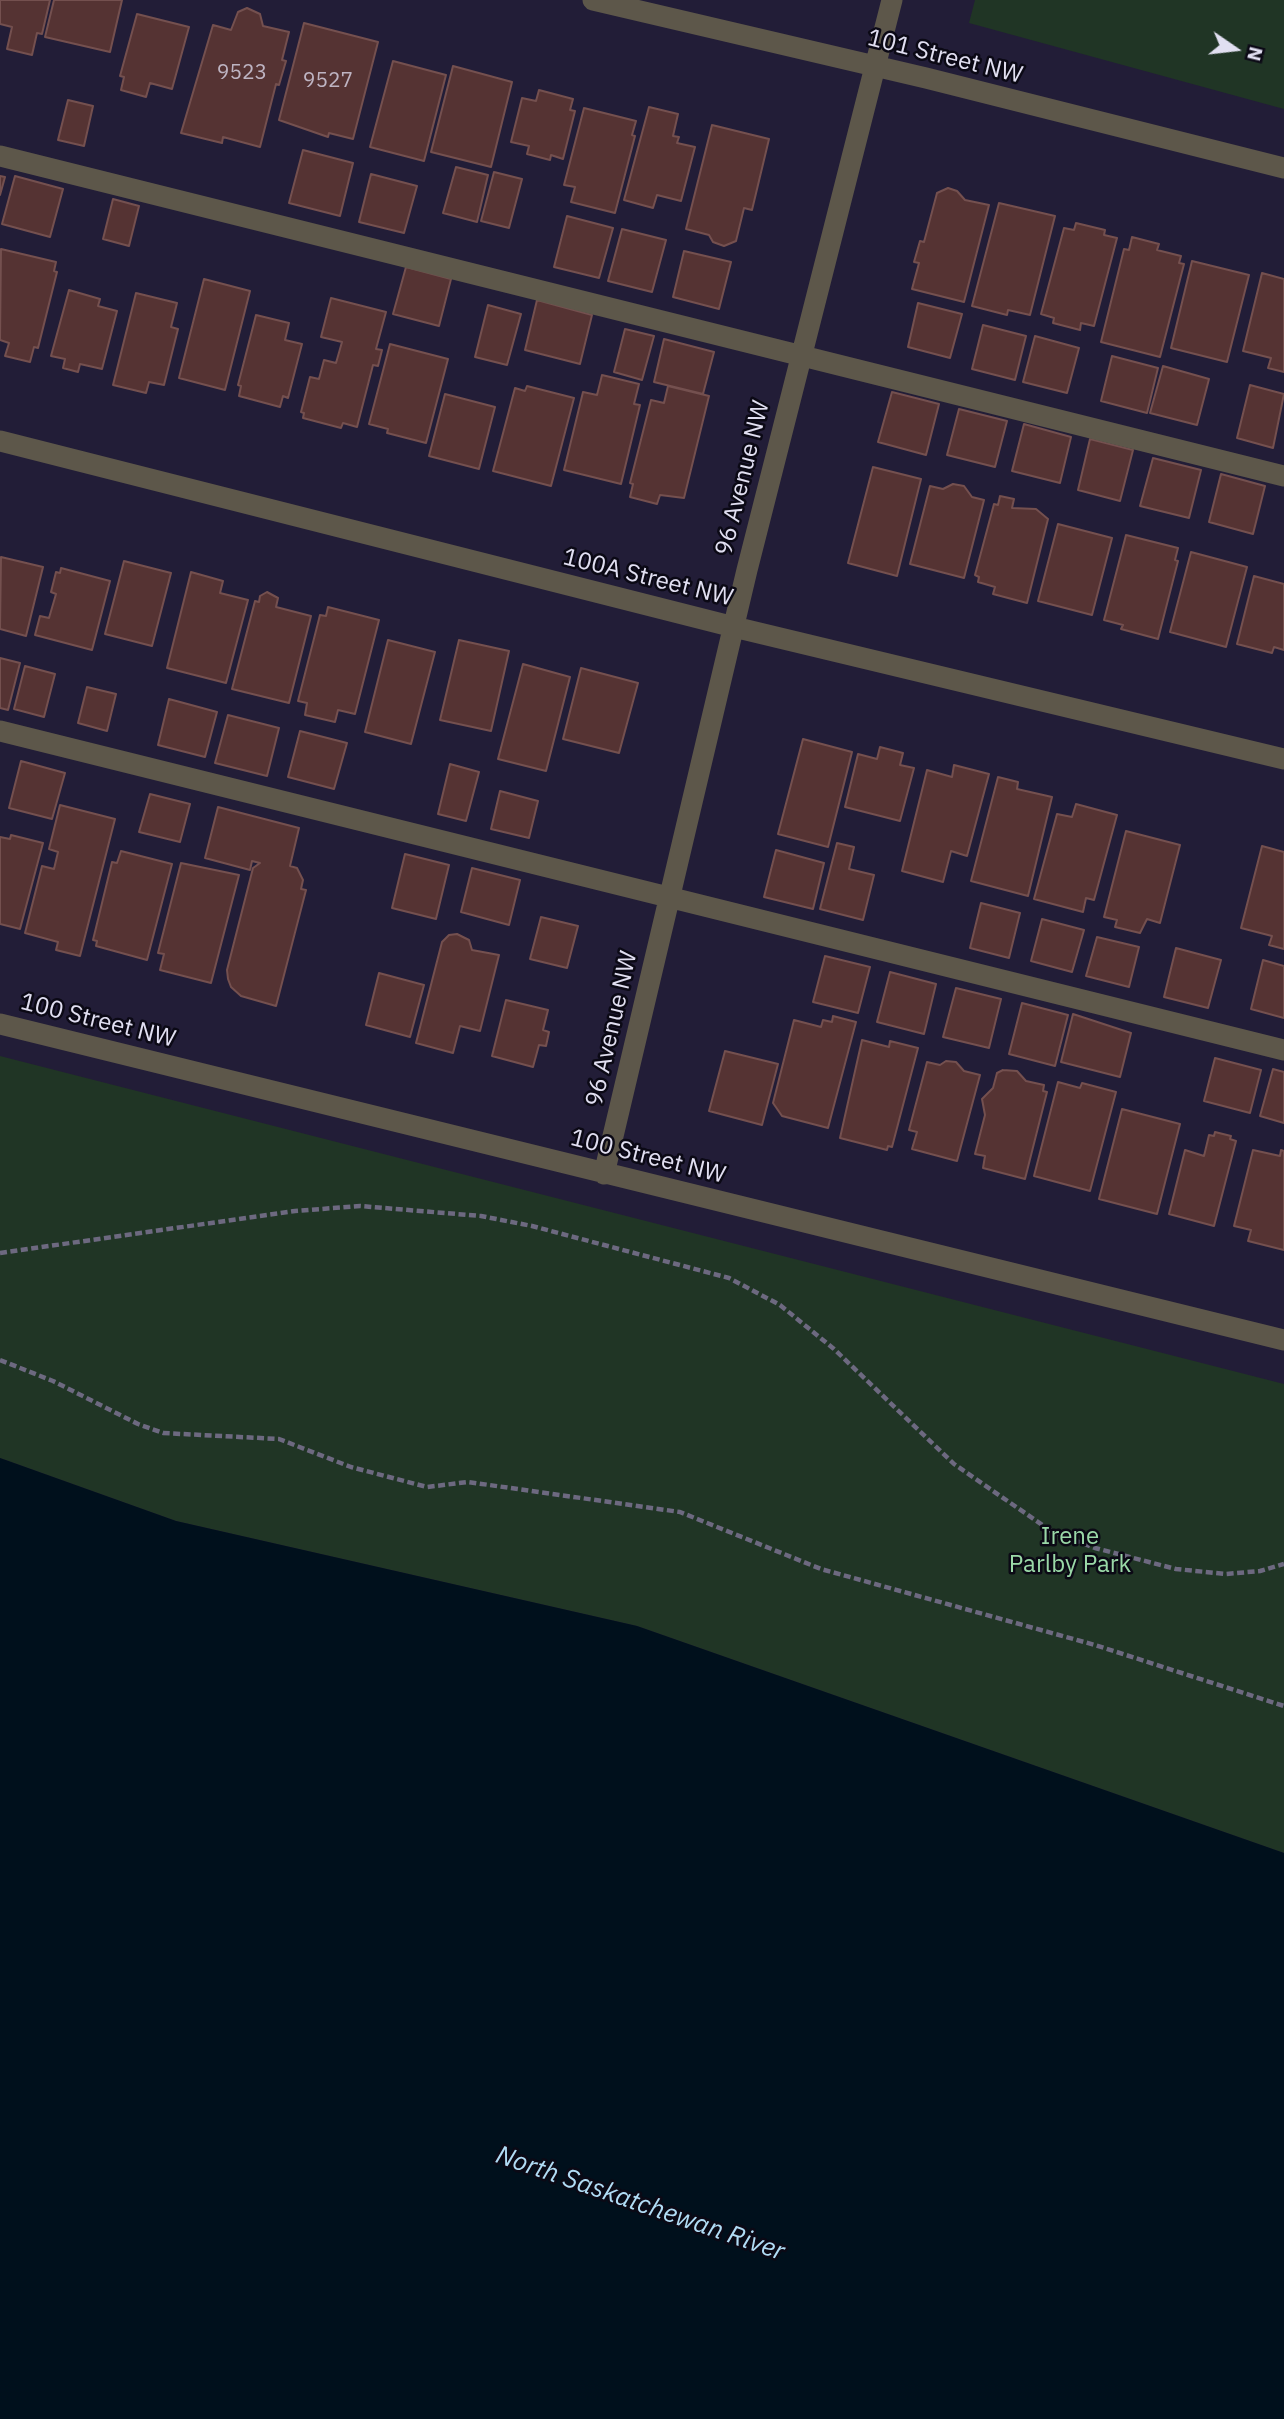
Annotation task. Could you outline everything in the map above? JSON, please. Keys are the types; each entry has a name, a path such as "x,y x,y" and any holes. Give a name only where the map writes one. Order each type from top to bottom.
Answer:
{"street":[{"name":"101 Street NW","path":"593,0 875,66 1284,168"},
{"name":"96 Avenue NW","path":"604,1174 800,356 892,0"},
{"path":"0,156 1284,476"},
{"name":"100A Street NW","path":"0,441 734,627 1284,759"},
{"path":"0,731 1284,1049"},
{"name":"100 Street NW","path":"0,1024 1284,1340"}],"path":[{"path":"0,1253 295,1210 360,1206 481,1216 532,1226 729,1278 780,1305 834,1349 954,1464 1051,1531 1106,1552 1176,1569 1226,1574 1260,1572 1284,1564"},
{"path":"0,1360 53,1381 138,1424 163,1433 279,1439 351,1467 427,1487 468,1482 680,1512 821,1569 1095,1645 1284,1706"}],"green space":[{"path":"975,0 1284,0 1284,109 969,23"},
{"name":"Irene Parlby Park","path":"0,1056 1284,1384 1284,1853 637,1626 176,1521 0,1458"}],"water":[{"name":"North Saskatchewan River","path":"0,1458 176,1521 637,1626 1284,1853 1284,2419 0,2419"}],"building":[{"path":"0,0 50,0 42,34 37,33 32,55 7,49 12,27 0,24"},
{"path":"54,0 122,0 110,52 45,37"},
{"path":"247,8 260,14 263,26 289,32 282,60 286,61 279,85 276,84 260,147 223,137 222,143 181,133 213,25 231,30 238,12"},
{"path":"137,14 189,27 172,89 150,83 146,97 121,90 124,77 120,76"},
{"path":"304,23 378,42 353,139 329,133 328,137 279,120"},
{"path":"393,61 446,75 424,161 370,147"},
{"path":"453,66 512,82 491,167 431,152"},
{"path":"539,90 573,99 570,110 575,111 563,159 551,155 550,160 527,154 529,146 511,142 522,98 536,101"},
{"path":"68,100 93,106 84,146 58,140"},
{"path":"649,107 678,114 673,136 679,137 677,143 695,147 681,201 657,195 653,208 624,200"},
{"path":"584,108 636,121 632,135 635,136 615,213 571,202 575,187 564,185"},
{"path":"712,125 769,139 752,210 744,208 736,241 724,246 713,242 709,235 686,229"},
{"path":"303,150 353,163 340,216 289,203"},
{"path":"456,167 488,175 477,222 443,213"},
{"path":"494,172 522,179 509,228 481,221"},
{"path":"371,174 417,186 404,233 359,222"},
{"path":"0,176 5,177 0,195"},
{"path":"15,176 63,189 50,237 2,224"},
{"path":"948,188 957,191 965,200 989,205 964,302 912,289 919,263 914,262 920,241 924,242 937,193"},
{"path":"113,199 139,206 129,246 103,239"},
{"path":"999,203 1055,216 1030,315 1008,310 1007,315 972,306"},
{"path":"567,216 613,228 599,278 554,267"},
{"path":"1076,223 1105,230 1104,235 1117,238 1094,326 1081,323 1080,330 1053,323 1054,318 1041,314 1064,228 1074,230"},
{"path":"622,229 666,240 652,292 608,281"},
{"path":"1132,237 1159,244 1157,250 1181,256 1179,263 1184,264 1160,357 1101,342 1124,249 1129,250"},
{"path":"1,249 56,262 54,271 57,272 38,348 34,347 30,362 5,356 9,343 0,340"},
{"path":"684,251 731,262 719,309 673,297"},
{"path":"1192,261 1249,275 1227,362 1171,348"},
{"path":"406,267 451,279 439,326 393,314"},
{"path":"1262,273 1284,279 1284,372 1268,368 1271,358 1243,351"},
{"path":"204,279 250,291 225,390 179,378"},
{"path":"69,290 100,299 98,306 117,311 102,369 80,364 78,372 63,368 65,359 51,356"},
{"path":"136,293 177,303 171,327 178,329 164,385 149,382 146,393 113,385"},
{"path":"331,298 386,312 376,349 382,350 378,366 373,365 357,427 343,423 341,428 303,418 304,413 301,412 310,377 319,379 324,360 336,363 342,342 321,337"},
{"path":"537,300 592,315 580,364 525,350"},
{"path":"918,303 962,314 950,358 908,347"},
{"path":"488,305 521,314 507,365 475,357"},
{"path":"256,315 289,323 285,340 302,344 288,398 283,396 280,407 239,396 241,386 238,385"},
{"path":"983,325 1026,336 1015,380 972,369"},
{"path":"625,329 654,336 642,380 614,372"},
{"path":"1035,336 1079,348 1067,393 1023,382"},
{"path":"664,339 714,352 703,394 654,382"},
{"path":"390,344 448,359 426,443 387,433 388,429 369,424"},
{"path":"1112,356 1158,368 1147,413 1101,401"},
{"path":"1163,366 1209,379 1197,425 1150,413"},
{"path":"602,375 639,384 634,404 640,405 621,484 564,470 583,392 597,395"},
{"path":"1250,385 1284,394 1273,448 1237,438"},
{"path":"527,386 574,398 551,486 493,471 515,388 525,391"},
{"path":"668,386 709,396 684,498 660,495 657,504 630,497 633,484 630,483 651,400 664,403"},
{"path":"892,392 939,404 926,455 878,442"},
{"path":"445,394 495,407 479,469 429,456"},
{"path":"959,409 1007,421 995,467 947,455"},
{"path":"1024,424 1071,437 1060,483 1012,471"},
{"path":"1090,439 1133,450 1120,501 1078,490"},
{"path":"1153,458 1201,470 1189,518 1140,506"},
{"path":"873,467 921,479 897,576 848,563"},
{"path":"1221,474 1265,486 1253,534 1209,522"},
{"path":"953,484 964,486 972,497 984,500 964,578 910,564 930,486 943,489"},
{"path":"1000,496 1014,499 1012,508 1036,509 1048,519 1027,603 993,594 995,587 978,582 979,577 975,575 994,504 998,505"},
{"path":"1058,524 1112,538 1092,615 1038,601"},
{"path":"1126,535 1178,548 1175,560 1178,561 1158,639 1121,629 1123,625 1104,620"},
{"path":"1191,552 1247,567 1226,647 1170,632"},
{"path":"1,557 43,567 26,636 0,629"},
{"path":"124,561 171,573 152,646 105,634"},
{"path":"61,568 110,581 92,650 35,635 40,616 49,618 56,594 51,592 56,572 60,573"},
{"path":"191,572 223,581 220,593 248,600 226,683 167,668"},
{"path":"1254,576 1284,584 1284,650 1274,647 1272,653 1237,644"},
{"path":"267,592 278,598 276,607 311,616 289,703 232,689 255,601 259,602 260,596"},
{"path":"328,607 379,620 355,714 338,710 335,722 305,715 307,703 298,701 320,615 326,616"},
{"path":"388,640 435,652 411,744 365,732"},
{"path":"459,640 509,651 491,731 440,720"},
{"path":"0,658 20,663 8,710 0,708"},
{"path":"523,664 570,677 546,771 498,759"},
{"path":"25,666 55,674 44,717 14,709"},
{"path":"581,668 638,683 619,753 563,739"},
{"path":"87,687 116,694 107,731 78,723"},
{"path":"169,699 217,712 205,757 158,745"},
{"path":"228,715 279,728 267,776 215,763"},
{"path":"300,731 347,743 334,789 288,777"},
{"path":"803,739 852,752 828,847 778,834"},
{"path":"880,747 903,753 900,765 914,768 900,821 845,807 858,754 877,759"},
{"path":"21,761 65,773 52,819 9,808"},
{"path":"450,764 479,772 466,821 438,814"},
{"path":"954,765 989,774 967,856 951,851 943,882 902,871 927,770 952,777"},
{"path":"998,777 1018,782 1017,789 1052,797 1028,896 971,881"},
{"path":"500,791 538,801 529,838 491,829"},
{"path":"150,794 190,804 180,842 139,832"},
{"path":"1076,804 1117,815 1094,900 1086,898 1083,912 1034,899 1057,814 1072,817"},
{"path":"60,805 115,819 80,956 56,950 58,942 25,933 42,866 54,869 58,852 49,849"},
{"path":"218,807 299,828 290,866 297,868 303,880 301,889 306,890 276,1006 241,996 231,987 228,979 227,970 253,868 260,863 252,861 250,870 205,858"},
{"path":"1126,831 1180,845 1160,923 1147,919 1140,933 1115,927 1117,920 1104,917"},
{"path":"11,835 43,843 20,929 0,924 0,837 10,839"},
{"path":"837,843 854,847 849,869 874,875 863,920 820,909"},
{"path":"1262,846 1284,852 1284,949 1269,945 1272,936 1241,928"},
{"path":"776,850 824,863 813,909 764,897"},
{"path":"121,851 172,864 147,960 96,946 97,941 93,940 112,862 117,863"},
{"path":"405,854 449,865 436,919 392,908"},
{"path":"181,863 239,875 211,983 160,970 164,954 158,953"},
{"path":"472,868 520,880 509,925 461,912"},
{"path":"981,903 1020,913 1009,958 970,948"},
{"path":"541,917 578,926 567,968 530,959"},
{"path":"1042,919 1084,930 1072,972 1031,961"},
{"path":"457,934 469,940 472,950 499,955 480,1031 460,1026 453,1053 416,1043 442,942 449,935"},
{"path":"1097,937 1139,947 1129,987 1086,976"},
{"path":"1176,948 1221,960 1208,1008 1164,997"},
{"path":"825,956 870,967 858,1013 813,1002"},
{"path":"1263,960 1284,966 1284,1018 1251,1009"},
{"path":"890,972 936,984 924,1034 877,1022"},
{"path":"379,973 424,985 410,1037 366,1025"},
{"path":"956,988 1001,999 989,1048 943,1037"},
{"path":"506,1000 548,1010 543,1030 549,1032 546,1046 539,1045 533,1067 492,1056"},
{"path":"1022,1003 1068,1015 1055,1066 1009,1054"},
{"path":"1073,1014 1131,1033 1120,1077 1061,1062"},
{"path":"833,1016 856,1022 828,1128 782,1116 773,1103 794,1020 821,1027 823,1020 832,1022"},
{"path":"862,1040 889,1047 890,1041 918,1048 892,1147 888,1146 887,1150 840,1138"},
{"path":"725,1051 778,1064 762,1125 709,1111"},
{"path":"1215,1058 1261,1070 1250,1113 1204,1101"},
{"path":"946,1061 956,1062 964,1071 980,1075 957,1161 912,1149 917,1132 909,1130 927,1062 940,1065"},
{"path":"1273,1069 1284,1072 1284,1123 1260,1116"},
{"path":"1003,1070 1017,1071 1026,1081 1044,1085 1043,1091 1047,1092 1025,1179 983,1168 985,1156 975,1154 985,1115 982,1099 993,1088 997,1073"},
{"path":"1058,1082 1080,1088 1082,1083 1116,1092 1090,1191 1034,1176"},
{"path":"1122,1109 1180,1124 1157,1214 1099,1199"},
{"path":"1215,1132 1231,1136 1230,1139 1236,1141 1214,1226 1169,1214 1185,1150 1204,1156 1209,1135 1214,1136"},
{"path":"1253,1150 1280,1156 1281,1150 1284,1151 1284,1250 1248,1241 1251,1230 1234,1226"}]}
